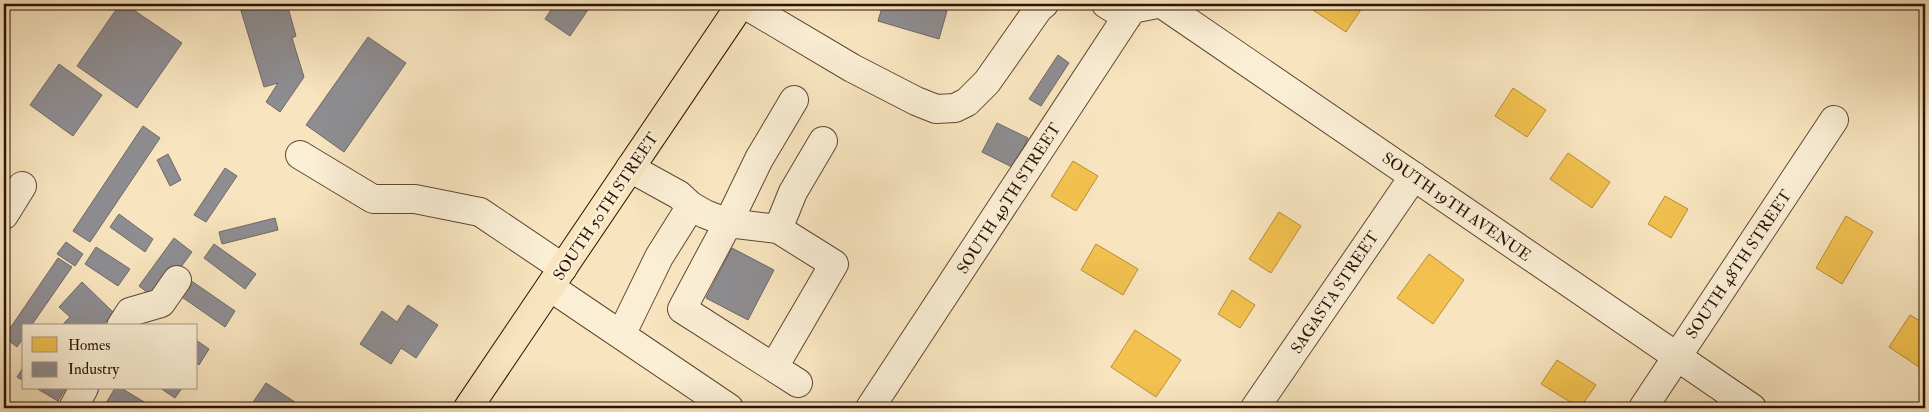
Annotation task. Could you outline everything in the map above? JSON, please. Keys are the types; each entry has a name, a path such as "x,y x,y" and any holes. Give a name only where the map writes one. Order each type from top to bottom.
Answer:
{"main road":[{"name":"SOUTH 50TH STREET","path":"468,408 743,4"}],"street":[{"path":"743,4 852,68 916,101 936,109 955,108 967,102 987,82 1039,8 1044,4"},
{"name":"SOUTH 49TH STREET","path":"870,408 1117,10 1157,4"},
{"name":"SOUTH 19TH AVENUE","path":"1162,4 1752,408"},
{"path":"794,100 759,159 728,223 682,309 798,383"},
{"name":"SOUTH 48TH STREET","path":"1642,408 1834,120"},
{"path":"778,230 792,192 823,141"},
{"path":"300,155 373,199 416,199 480,212 557,277 621,335 729,408"},
{"path":"630,168 679,194 691,206 705,214 728,223 778,230 834,264 774,367"},
{"name":"SAGASTA STREET","path":"1254,408 1414,176"},
{"path":"4,215 22,186"},
{"path":"621,335 659,257 691,206"},
{"path":"122,324 130,312 161,303 177,280"},
{"path":"73,408 83,390"}],"building: Homes":[{"path":"1304,4 1362,4 1364,5 1346,32"},
{"path":"1513,88 1546,110 1527,137 1495,116"},
{"path":"1568,153 1610,182 1592,208 1550,179"},
{"path":"1073,161 1098,176 1076,211 1051,196"},
{"path":"1665,196 1688,209 1671,238 1648,224"},
{"path":"1279,212 1301,226 1271,273 1249,259"},
{"path":"1846,216 1873,232 1842,284 1816,268"},
{"path":"1096,244 1138,269 1123,295 1081,270"},
{"path":"1429,254 1464,280 1433,324 1397,298"},
{"path":"1232,290 1255,305 1240,328 1218,314"},
{"path":"1910,315 1925,324 1925,371 1889,347"},
{"path":"1135,330 1181,360 1156,397 1111,367"},
{"path":"1557,360 1596,385 1580,408 1541,384"}],"building: Industry":[{"path":"120,4 125,4 182,43 137,108 77,66"},
{"path":"239,4 287,4 296,36 292,38 304,77 280,112 266,102 278,83 264,87"},
{"path":"555,4 592,4 570,36 545,19"},
{"path":"883,4 921,4 947,11 939,39 878,21"},
{"path":"368,37 406,63 344,152 306,125"},
{"path":"1058,55 1069,63 1041,106 1029,99"},
{"path":"59,64 102,95 73,136 30,105"},
{"path":"997,123 1028,138 1014,168 982,152"},
{"path":"143,126 160,138 90,242 73,231"},
{"path":"168,154 181,180 170,186 157,160"},
{"path":"225,168 237,176 206,222 194,215"},
{"path":"119,214 153,239 145,252 110,227"},
{"path":"275,218 278,230 222,244 219,232"},
{"path":"174,238 192,252 157,300 139,286"},
{"path":"66,242 83,254 75,266 57,254"},
{"path":"214,244 256,274 245,289 204,258"},
{"path":"96,247 130,269 118,286 85,264"},
{"path":"732,248 774,270 748,320 706,298"},
{"path":"58,258 72,267 32,324 22,324 22,340 17,347 4,337"},
{"path":"190,280 235,311 225,327 179,295"},
{"path":"82,282 114,313 104,324 63,324 70,317 59,307"},
{"path":"408,305 438,325 416,358 401,348 391,364 360,344 382,311 397,322"},
{"path":"198,341 209,349 198,364"},
{"path":"22,369 22,380 17,377"},
{"path":"266,383 304,408 249,408"},
{"path":"39,390 65,390 58,401"},
{"path":"114,390 124,390 154,408 114,408 106,403"},
{"path":"163,390 181,390 175,398"}]}
